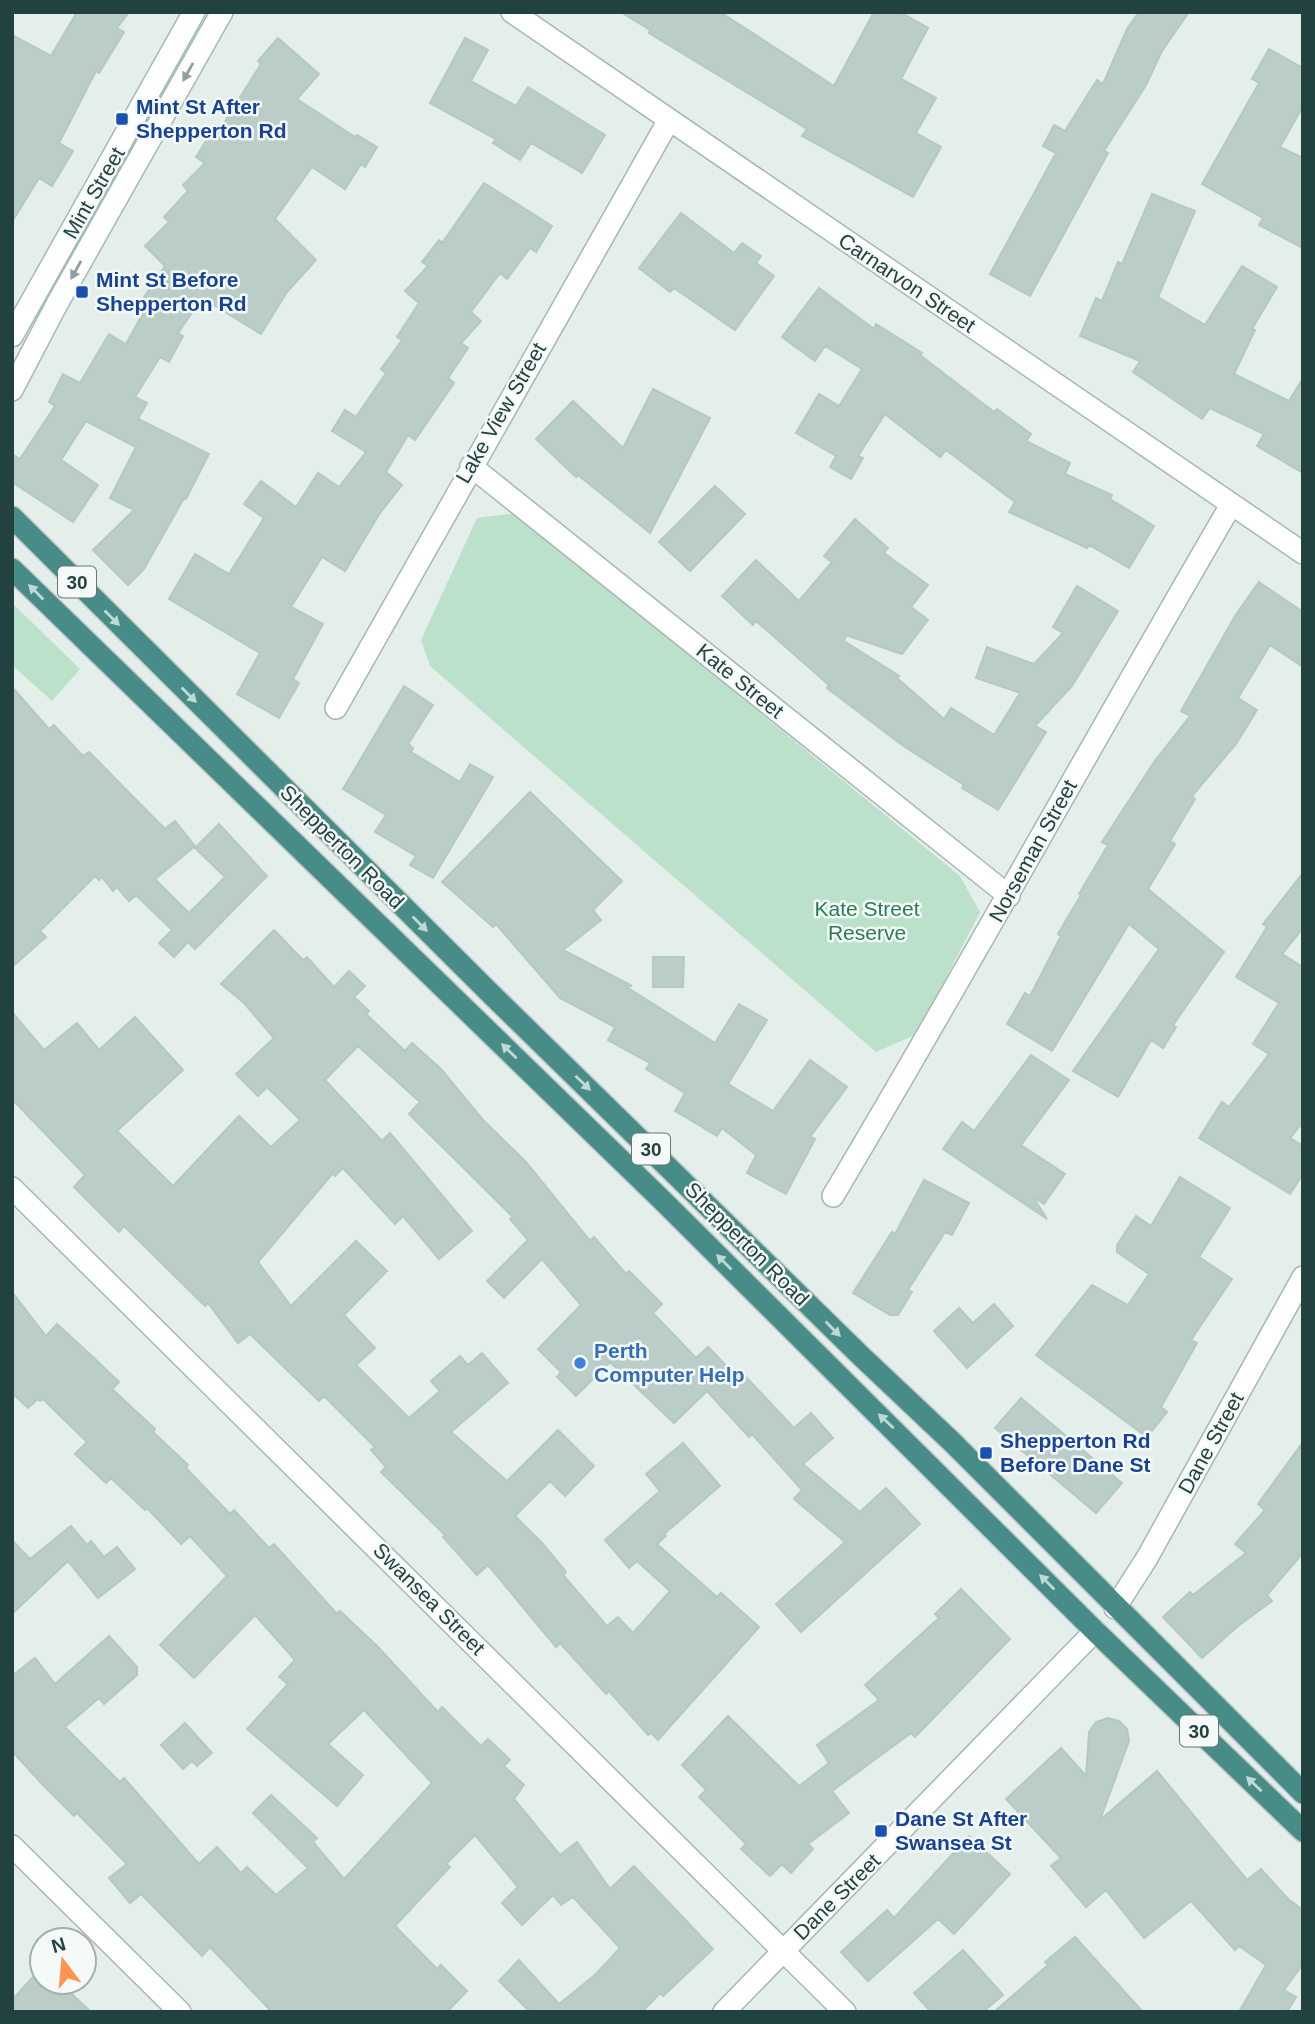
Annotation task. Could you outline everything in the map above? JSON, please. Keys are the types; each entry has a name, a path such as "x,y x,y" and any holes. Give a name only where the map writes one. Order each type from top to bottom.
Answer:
{"highway":[{"name":"Shepperton Road","path":"12,517 492,995 860,1356 951,1441 1115,1608 1303,1793"},
{"name":"Shepperton Road","path":"12,569 911,1444 1095,1631 1303,1831"}],"street":[{"name":"Mint Street","path":"12,336 194,12"},
{"name":"Mint Street","path":"12,390 57,304 222,12"},
{"name":"Carnarvon Street","path":"512,12 1303,554"},
{"name":"Lake View Street","path":"336,708 669,120"},
{"name":"Kate Street","path":"471,466 1009,896"},
{"name":"Norseman Street","path":"833,1196 1009,896 1117,701 1231,505"},
{"name":"Swansea Street","path":"12,1188 845,2012"},
{"name":"Dane Street","path":"1115,1608 1147,1558 1303,1277"},
{"name":"Dane Street","path":"724,2012 1095,1631"},
{"path":"12,1846 180,2012"}],"green space":[{"name":"Kate Street Reserve","path":"515,513 960,876 980,912 917,1034 876,1052 430,666 421,640 477,518"},
{"path":"12,603 80,669 52,701 12,665"}],"building":[{"path":"77,12 129,12 117,28 124,32 99,73 96,71 59,143 73,151 52,186 39,178 12,222 12,35 51,56"},
{"path":"621,12 720,12 834,86 874,12 900,12 928,28 901,79 936,98 916,133 941,147 913,197 802,136 807,129 649,33 650,30"},
{"path":"1139,12 1189,12 1162,51 1146,85 1104,151 1108,153 1030,296 990,274 1056,153 1043,146 1054,125 1065,131 1097,80 1103,84 1127,29"},
{"path":"278,38 319,74 297,99 355,137 357,135 377,147 365,167 361,164 345,189 312,167 275,219 316,260 287,292 261,334 202,298 178,333 183,336 169,362 160,357 135,397 147,403 138,419 209,454 186,499 184,498 144,569 128,585 93,550 134,510 110,498 136,447 86,421 61,460 98,485 73,522 12,482 12,454 20,459 55,406 49,402 63,374 80,383 109,334 126,344 148,304 142,300 165,266 145,246 169,222 164,217 188,191 183,185 205,163 196,157 216,125 221,128 261,64 258,61"},
{"path":"465,38 488,50 471,81 516,106 528,87 605,135 582,173 531,143 520,160 493,143 496,139 430,103"},
{"path":"1269,49 1303,68 1303,106 1280,147 1303,158 1303,248 1259,225 1263,218 1202,184 1259,83 1252,79"},
{"path":"484,183 552,226 536,252 530,248 507,279 500,273 471,312 481,321 461,343 468,348 448,378 454,383 415,440 408,435 386,472 402,485 380,513 345,571 322,557 291,607 323,624 293,679 299,683 279,718 237,694 260,653 169,599 195,554 229,574 264,518 244,504 261,481 296,507 318,473 339,487 366,452 332,431 345,410 356,417 386,373 381,369 402,340 397,337 419,303 405,291 428,266 422,262 439,240 442,243"},
{"path":"1152,194 1195,211 1158,297 1205,325 1242,266 1277,287 1252,329 1255,330 1234,374 1289,401 1303,378 1303,473 1257,446 1264,434 1210,408 1202,419 1133,372 1140,361 1080,336 1096,298 1102,301 1118,262 1122,264"},
{"path":"681,213 734,253 742,243 761,256 756,263 774,276 735,330 674,288 670,292 639,268"},
{"path":"819,288 874,329 876,324 922,353 920,355 994,412 997,409 1031,434 1026,441 1070,463 1065,474 1112,495 1110,499 1154,526 1129,568 1089,545 1087,548 1009,512 1015,502 946,450 940,457 885,414 858,456 863,458 851,479 830,467 836,456 796,433 819,394 839,406 862,369 825,346 815,361 782,337"},
{"path":"653,389 710,418 650,533 578,475 576,477 536,439 573,401 623,448"},
{"path":"715,486 745,514 690,571 659,542"},
{"path":"855,519 888,548 884,553 928,585 911,607 928,620 902,654 846,635 844,641 899,676 897,678 944,719 951,708 994,735 1020,693 976,678 987,647 1034,664 1063,633 1053,627 1077,586 1118,611 1072,686 1035,726 1046,732 998,810 962,788 964,785 902,745 827,688 829,685 756,621 753,625 722,596 756,560 799,601 832,562 824,556"},
{"path":"1259,582 1303,612 1303,667 1270,645 1238,698 1257,710 1236,744 1192,796 1195,799 1170,841 1175,844 1148,889 1224,952 1173,1025 1176,1027 1163,1048 1151,1040 1118,1097 1073,1071 1159,949 1129,924 1052,1051 1007,1024 1025,993 1030,996 1061,936 1058,934 1108,845 1102,842 1154,762 1190,716 1181,711 1235,616"},
{"path":"404,686 433,705 408,744 413,748 411,752 460,782 470,764 493,777 433,878 410,865 416,856 375,832 386,815 343,789"},
{"path":"12,687 49,729 54,725 83,756 89,752 165,829 175,821 195,846 155,879 189,913 225,877 195,848 219,824 267,876 195,949 188,942 174,957 159,943 172,930 136,895 129,901 117,887 113,891 102,877 99,880 95,876 40,931 46,937 12,967"},
{"path":"530,792 622,881 593,910 601,920 563,950 632,986 625,986 715,1043 739,1004 767,1020 728,1084 773,1111 810,1060 847,1087 810,1137 815,1139 786,1194 747,1173 756,1155 722,1128 717,1136 675,1111 685,1093 646,1069 650,1063 608,1040 615,1027 560,998 496,924 493,927 442,882"},
{"path":"1303,873 1303,928 1282,954 1303,967 1303,1122 1290,1138 1303,1146 1303,1174 1290,1194 1199,1138 1222,1102 1229,1107 1269,1054 1253,1044 1279,1003 1236,977 1267,927 1263,924"},
{"path":"274,930 303,960 307,957 334,987 349,971 365,986 354,997 369,1011 366,1014 405,1051 412,1043 441,1069 483,1120 526,1162 590,1241 594,1237 626,1274 629,1271 662,1304 653,1313 696,1358 708,1347 741,1381 745,1376 794,1428 811,1413 833,1438 803,1464 860,1512 886,1488 920,1524 801,1632 776,1604 845,1542 794,1499 802,1490 752,1434 749,1437 707,1391 674,1423 610,1362 576,1396 557,1377 561,1372 538,1349 581,1305 542,1259 504,1298 487,1281 528,1240 510,1219 513,1217 409,1114 420,1102 358,1046 325,1080 382,1141 390,1133 472,1231 439,1259 403,1216 395,1224 343,1168 335,1176 333,1173 258,1262 291,1306 356,1241 387,1271 344,1315 375,1348 356,1365 409,1418 440,1391 431,1381 460,1356 468,1365 482,1353 508,1383 451,1432 507,1481 558,1430 594,1466 565,1496 550,1481 515,1516 543,1544 566,1572 563,1575 607,1626 618,1617 633,1633 670,1591 637,1561 629,1568 605,1540 660,1491 646,1474 683,1443 720,1486 664,1534 666,1536 657,1544 717,1597 721,1593 759,1627 658,1740 651,1733 648,1735 609,1691 606,1694 560,1643 556,1647 488,1565 477,1575 443,1537 445,1535 381,1472 386,1467 371,1450 375,1447 324,1396 319,1401 250,1334 238,1343 208,1303 205,1306 124,1226 119,1232 74,1187 85,1175 12,1099 12,1012 44,1050 77,1023 99,1050 135,1017 183,1070 117,1131 173,1186 239,1116 271,1147 300,1120 267,1087 258,1096 236,1074 274,1038 244,1003 221,984"},
{"path":"653,957 684,957 683,987 653,987"},
{"path":"1031,1055 1069,1080 1021,1145 1065,1174 1044,1204 1033,1197 1047,1219 943,1149 962,1122 974,1131"},
{"path":"1180,1177 1230,1208 1199,1257 1232,1279 1191,1340 1197,1343 1161,1407 1167,1412 1147,1437 1036,1355 1092,1285 1128,1305 1149,1274 1117,1252 1117,1245 1136,1216 1151,1226"},
{"path":"924,1180 969,1203 952,1235 945,1232 908,1290 912,1292 898,1315 890,1315 853,1293 892,1232 895,1234"},
{"path":"12,1292 46,1336 57,1324 119,1382 112,1389 155,1429 153,1432 188,1465 186,1468 230,1514 234,1510 269,1548 274,1544 337,1614 340,1611 378,1647 438,1712 442,1707 481,1746 488,1739 510,1760 504,1766 524,1785 514,1799 560,1855 577,1842 610,1889 634,1866 713,1949 663,1996 660,1993 642,2012 530,2012 499,1981 519,1960 559,2004 595,1975 620,1948 573,1897 561,1905 553,1895 522,1925 502,1903 518,1887 475,1835 446,1864 450,1867 395,1926 437,1969 441,1965 467,1991 447,2012 272,2012 210,1947 202,1956 141,1894 130,1903 109,1878 127,1864 77,1813 74,1816 12,1751 12,1676 35,1658 55,1684 109,1636 137,1667 137,1675 104,1704 99,1698 65,1727 120,1782 124,1778 199,1864 217,1847 241,1873 247,1867 276,1895 308,1868 253,1813 271,1795 317,1838 313,1842 344,1879 432,1783 364,1710 328,1744 363,1775 337,1806 247,1729 288,1684 279,1677 295,1660 255,1615 194,1678 160,1645 227,1576 190,1536 181,1544 147,1508 145,1510 111,1478 106,1483 75,1454 87,1442 43,1399 38,1399 28,1408 12,1393"},
{"path":"994,1304 1013,1326 967,1368 934,1331 959,1308 973,1323"},
{"path":"1021,1398 1122,1483 1096,1513 995,1428"},
{"path":"1303,1442 1303,1553 1267,1595 1272,1601 1202,1658 1163,1617 1190,1592 1193,1595 1246,1553 1235,1544 1265,1510 1258,1504"},
{"path":"71,1526 87,1545 91,1541 104,1557 117,1547 135,1569 98,1598 68,1561 12,1614 12,1540 30,1559"},
{"path":"961,1589 1010,1639 915,1737 911,1733 832,1791 849,1813 808,1844 813,1849 791,1873 782,1864 770,1876 741,1849 746,1844 699,1797 706,1790 682,1765 728,1716 799,1786 829,1763 817,1745 879,1700 865,1685 939,1618 935,1614"},
{"path":"1108,1718 1119,1721 1127,1729 1129,1741 1100,1820 1157,1771 1247,1880 1261,1869 1288,1899 1303,1910 1303,1964 1284,1990 1296,1997 1287,2012 1239,2012 1266,1965 1239,1946 1235,1950 1191,1901 1144,1938 1106,1890 1086,1907 1051,1866 1061,1858 1006,1799 1061,1748 1086,1776 1089,1732 1096,1722"},
{"path":"185,1723 212,1753 197,1766 192,1761 183,1769 161,1745"},
{"path":"969,1836 1010,1874 954,1934 938,1919 868,1981 841,1952 887,1910 894,1918"},
{"path":"1075,1937 1143,2012 994,2012 1048,1965 1045,1962"},
{"path":"963,1950 1003,1995 983,2012 931,2012 914,1993"},
{"path":"28,1982 28,1996 74,1996 91,2012 12,2012 12,2000"}],"place":[{"name":"Mint St After Shepperton Rd","path":"122,119"},
{"name":"Mint St Before Shepperton Rd","path":"82,292"},
{"name":"Perth Computer Help","path":"580,1363"},
{"name":"Shepperton Rd Before Dane St","path":"986,1453"},
{"name":"Dane St After Swansea St","path":"881,1831"}]}
